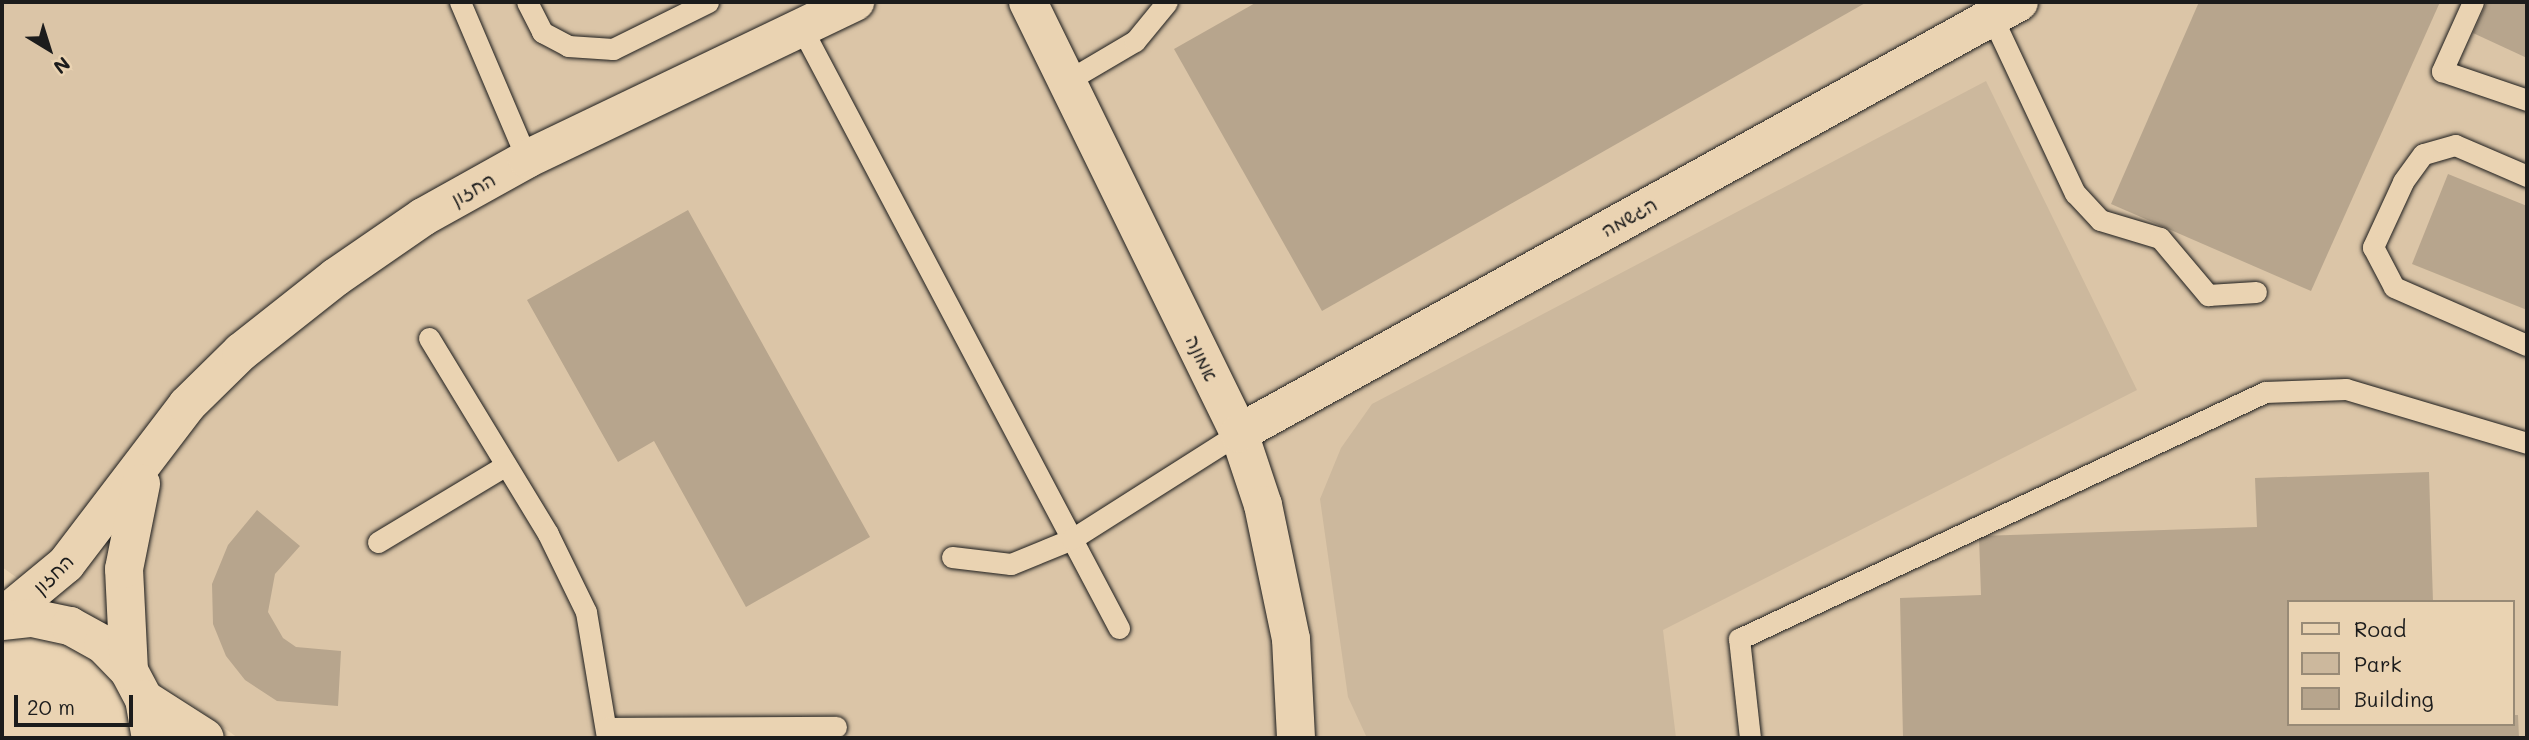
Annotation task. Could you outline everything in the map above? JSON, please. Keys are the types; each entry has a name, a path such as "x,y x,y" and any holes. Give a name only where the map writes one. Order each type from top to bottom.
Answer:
{"street":[{"name":"החזון","path":"2,619 66,564 187,405 241,352 423,217 527,159 855,2"},
{"name":"אמונה","path":"1028,2 1239,433 1277,566 1291,639 1296,738"},
{"name":"הגשמה","path":"1239,433 2006,9"},
{"name":"החזון","path":"148,458 124,569 136,685 151,738"},
{"path":"2,619 33,618 70,626 103,644 136,685 205,738"},
{"path":"1271,738 1294,685"},
{"path":"1294,685 1316,738"}],"lane":[{"path":"460,2 527,159"},
{"path":"527,2 542,33 568,47 613,50 708,2"},
{"path":"1067,81 1135,41 1167,2"},
{"path":"2473,2 2442,71 2527,100"},
{"path":"2006,9 2076,193 2100,220 2160,238 2208,295 2256,292"},
{"path":"802,27 1119,628"},
{"path":"2527,176 2455,145 2423,154 2403,182 2373,247 2394,288 2527,345"},
{"path":"429,338 506,465 586,612 607,733 836,727"},
{"path":"1750,738 1739,639 2265,392 2346,389 2527,443"},
{"path":"953,557 1011,564 1072,539 1239,433"},
{"path":"378,542 506,465"}],"shaded area":[{"path":"2,2 2527,2 2527,738 238,738 2,567"}],"green space":[{"path":"1986,81 2137,390 1663,630 1676,738 1367,738 1348,697 1320,499 1341,448 1372,404"}],"building":[{"path":"1257,2 1867,2 1322,311 1174,49"},
{"path":"2199,2 2440,2 2311,291 2111,204"},
{"path":"2487,2 2527,2 2527,58 2473,33"},
{"path":"2448,174 2527,206 2527,310 2412,264"},
{"path":"688,210 870,537 746,607 654,441 618,462 527,300"},
{"path":"2429,472 2433,600 2288,600 2288,726 2515,726 2515,715 2518,715 2519,738 1903,738 1900,598 1981,595 1979,536 2257,527 2255,478"},
{"path":"257,510 300,546 275,574 268,612 283,638 296,647 341,651 338,706 277,701 245,680 226,656 213,624 212,584 228,545"}]}
